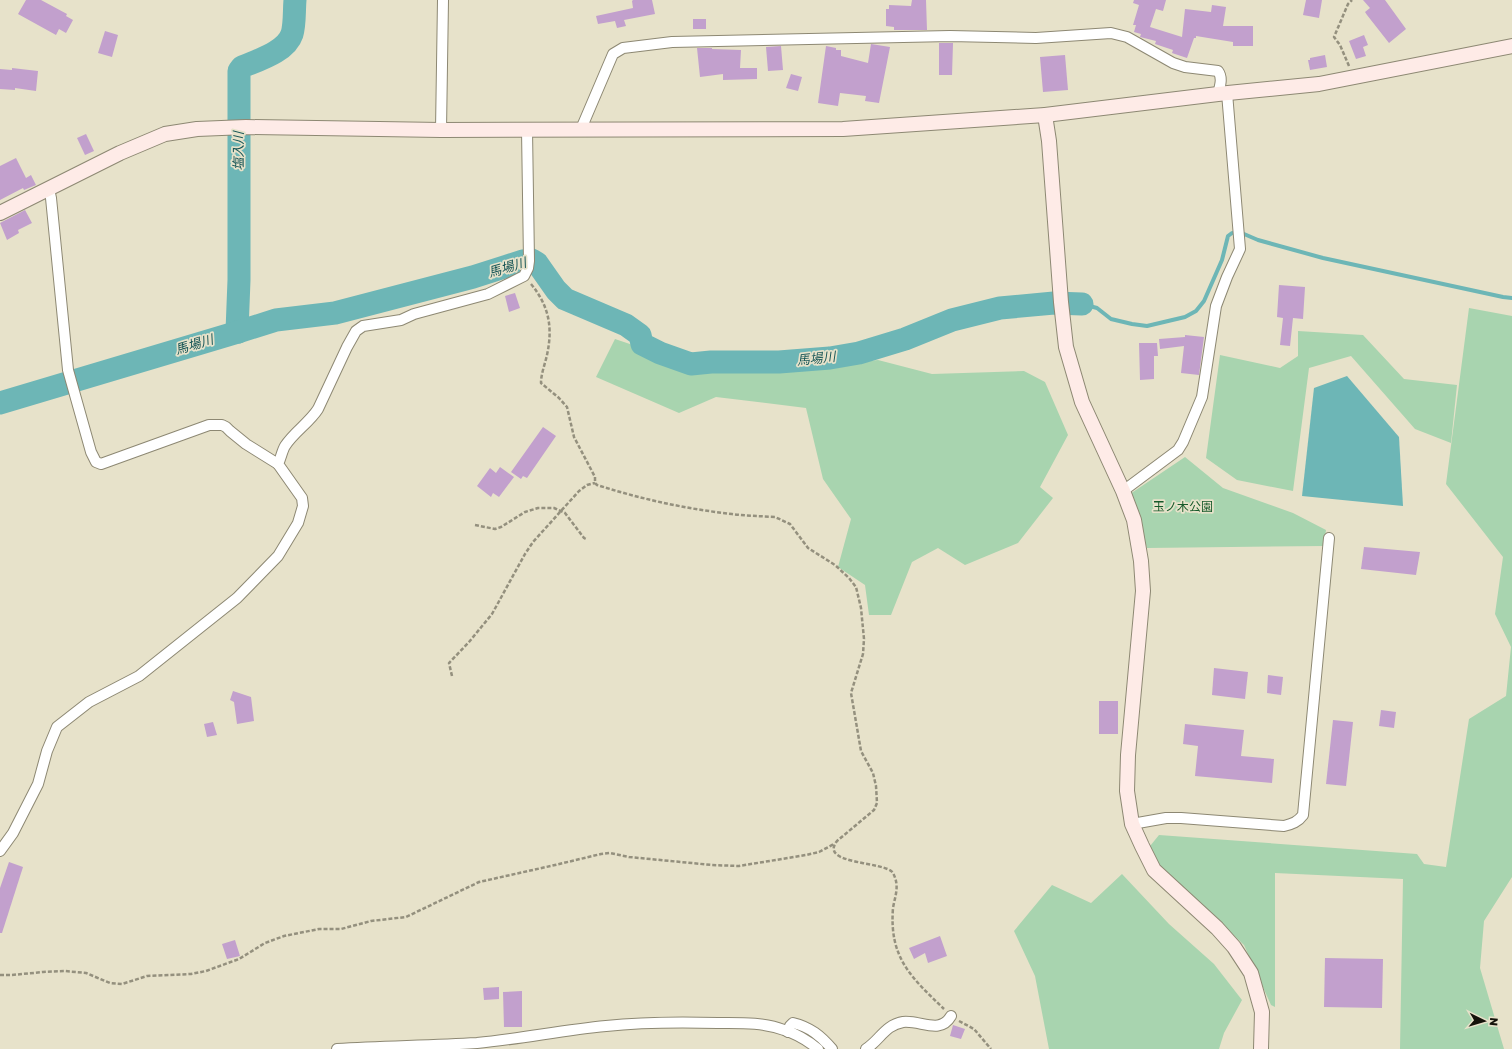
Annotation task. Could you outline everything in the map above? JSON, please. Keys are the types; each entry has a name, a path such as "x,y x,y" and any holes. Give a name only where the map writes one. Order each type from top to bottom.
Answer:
{"street":[{"path":"441,130 443,0"},
{"path":"581,129 613,54 623,48 672,42 950,36 1036,38 1111,33 1127,37 1173,63 1185,67 1218,71 1221,75 1240,249 1226,278 1216,306 1202,397 1183,442 1178,450 1122,491"},
{"path":"0,213 49,190 120,153 165,134 197,129 246,127 441,130 843,129 1045,115 1319,84 1414,64 1512,46"},
{"path":"1045,115 1049,140 1061,302 1066,347 1082,402 1134,520 1142,561 1143,591 1128,755 1127,791 1132,824 1154,870 1217,928 1234,947 1251,974 1262,1012 1262,1049"},
{"path":"278,464 285,446 292,437 312,419 347,347 356,332 363,326 401,320 414,314 488,294 524,276 528,268 529,261 527,130"},
{"path":"0,851 13,833 38,784 47,751 57,728 88,702 139,676 237,598 278,556 298,523 303,506 302,498 278,464 246,444 230,432 226,427 217,424 210,425 101,464 96,462 91,452 68,370 53,213 49,190"},
{"path":"1132,824 1166,818 1181,818 1284,826 1290,825 1299,820 1303,815 1329,538"},
{"path":"866,1049 891,1026 902,1022 908,1022 940,1026 948,1022 951,1016"},
{"path":"337,1049 475,1043 606,1026 696,1022 753,1024 774,1027 808,1041 818,1049"},
{"path":"788,1032 793,1023 802,1025 820,1036 832,1049"}],"path":[{"path":"1352,0 1348,4 1334,37 1340,45 1354,77"},
{"path":"524,276 540,296 546,309 549,324 550,336 541,383 567,407 574,437 595,477 595,483"},
{"path":"0,974 12,975 65,971 86,973 110,983 122,984 147,976 191,974 206,971 239,960 265,943 284,936 319,929 341,928 371,921 406,918 479,882 601,854 610,853 629,857 712,865 739,866 806,855 819,852 834,844 874,810 877,803 876,786 873,773 861,751 851,693 863,654 864,639 860,603 856,587 853,581 835,565 808,548 790,524 775,516 732,514 630,496 595,483 588,485 579,490 533,542 492,614 470,642 450,663 452,676"},
{"path":"475,525 495,529 501,527 525,512 543,508 565,513 586,539"},
{"path":"834,844 834,850 846,860 883,866 892,872 897,882 893,921 895,948 902,962 919,985 951,1016 974,1029 991,1049"}],"green space":[{"path":"1469,308 1512,316 1512,877 1484,921 1480,968 1504,1049 1400,1049 1403,879 1275,873 1275,1007 1271,1005 1244,945 1207,910 1165,882 1146,851 1159,835 1417,854 1424,864 1446,867 1469,719 1506,696 1511,647 1495,614 1503,557 1446,484"},
{"path":"1298,331 1363,335 1404,379 1457,385 1451,443 1415,429 1351,356 1309,368 1293,491 1237,480 1206,458 1220,355 1280,368 1298,356"},
{"path":"615,339 701,368 802,368 878,360 932,374 1024,371 1045,382 1068,435 1040,487 1053,498 1018,543 965,565 938,548 912,562 891,615 869,615 865,585 838,567 851,519 823,479 806,408 716,397 679,413 596,377"},
{"name":"玉ノ木公園","path":"1185,457 1223,488 1293,513 1326,530 1324,546 1147,548 1130,494"},
{"path":"1122,874 1169,924 1214,964 1242,1000 1224,1033 1219,1049 1049,1049 1035,976 1014,931 1052,885 1091,903"}],"water":[{"path":"1347,376 1399,437 1403,506 1302,496 1314,388"}],"building":[{"path":"26,0 41,0 67,14 66,16 73,20 66,33 59,29 56,35 18,14"},
{"path":"633,0 652,0 655,14 624,20 626,26 617,28 615,21 598,24 596,16 633,8"},
{"path":"912,0 926,0 927,30 894,30 894,27 886,26 886,9 889,9 889,5 911,6"},
{"path":"1134,0 1166,0 1163,11 1156,9 1150,27 1182,37 1185,9 1211,12 1212,5 1226,7 1223,26 1253,26 1253,46 1233,46 1233,42 1196,36 1187,58 1172,53 1173,50 1155,44 1156,41 1140,37 1141,34 1134,32 1136,25 1133,25 1139,5 1133,3"},
{"path":"1306,0 1322,0 1319,18 1303,15"},
{"path":"1363,0 1385,0 1406,29 1389,43 1365,12 1370,8"},
{"path":"693,19 706,19 706,29 693,29"},
{"path":"105,31 118,35 112,57 98,53"},
{"path":"1364,35 1368,45 1363,47 1366,56 1356,59 1349,41"},
{"path":"939,43 953,43 952,75 939,75"},
{"path":"871,44 890,47 879,103 865,101 866,96 840,93 838,106 818,103 826,46 836,48 836,50 841,50 841,56 868,63"},
{"path":"781,46 783,70 768,71 766,47"},
{"path":"697,48 741,50 740,68 757,68 757,79 723,80 723,74 700,77"},
{"path":"1065,55 1068,90 1043,92 1040,57"},
{"path":"1325,55 1327,67 1310,70 1308,60 1310,60 1310,58"},
{"path":"12,68 38,71 36,91 15,88 15,90 0,89 0,69 12,70"},
{"path":"791,74 802,77 798,91 786,88"},
{"path":"86,134 94,151 85,155 77,138"},
{"path":"16,158 26,178 31,175 36,185 24,190 23,188 0,200 0,166"},
{"path":"25,210 32,223 18,230 19,233 7,240 0,223"},
{"path":"1279,285 1305,287 1303,319 1293,318 1290,346 1280,345 1283,318 1277,317"},
{"path":"515,293 520,308 509,312 505,296"},
{"path":"1185,335 1204,337 1199,375 1181,373 1184,346 1160,349 1159,339 1185,337"},
{"path":"1139,343 1157,343 1158,356 1154,356 1154,379 1140,380"},
{"path":"543,427 556,436 527,478 523,476 521,479 511,472"},
{"path":"500,467 514,477 499,497 493,493 491,497 477,486 490,468 496,473"},
{"path":"1364,547 1420,552 1416,575 1361,569"},
{"path":"1214,668 1248,672 1245,699 1212,695"},
{"path":"1268,675 1283,677 1281,695 1267,693"},
{"path":"233,691 251,697 254,721 237,724 234,702 230,700"},
{"path":"1099,701 1118,701 1118,734 1099,734"},
{"path":"1381,710 1396,712 1394,728 1379,726"},
{"path":"1333,720 1353,722 1346,786 1326,784"},
{"path":"213,722 217,735 207,737 204,724"},
{"path":"1185,724 1244,730 1241,756 1274,759 1272,783 1195,776 1198,746 1183,744"},
{"path":"9,862 23,867 2,933 0,933 0,888"},
{"path":"940,936 947,956 928,963 925,953 914,959 909,948"},
{"path":"235,940 240,956 227,959 222,944"},
{"path":"1325,958 1383,959 1382,1008 1324,1007"},
{"path":"499,987 499,999 484,1000 483,988"},
{"path":"522,991 522,1027 504,1027 503,992"},
{"path":"953,1025 965,1029 961,1039 950,1036"}],"waterway":[{"name":"塩入川","path":"238,332 239,71 242,67 278,51 289,40 294,26 295,0"},
{"path":"1082,304 1097,308 1111,319 1147,326 1185,317 1196,311 1204,301 1222,260 1228,236 1232,233"},
{"path":"1244,234 1258,240 1323,258 1512,298"},
{"name":"馬場川","path":"0,403 276,320 335,313 473,277 523,261 532,260 537,263 556,290 565,299 626,325 640,335 642,344 660,353 691,364 711,362 779,362 830,358 859,353 905,339 952,320 1000,308 1054,303 1082,304"}]}
